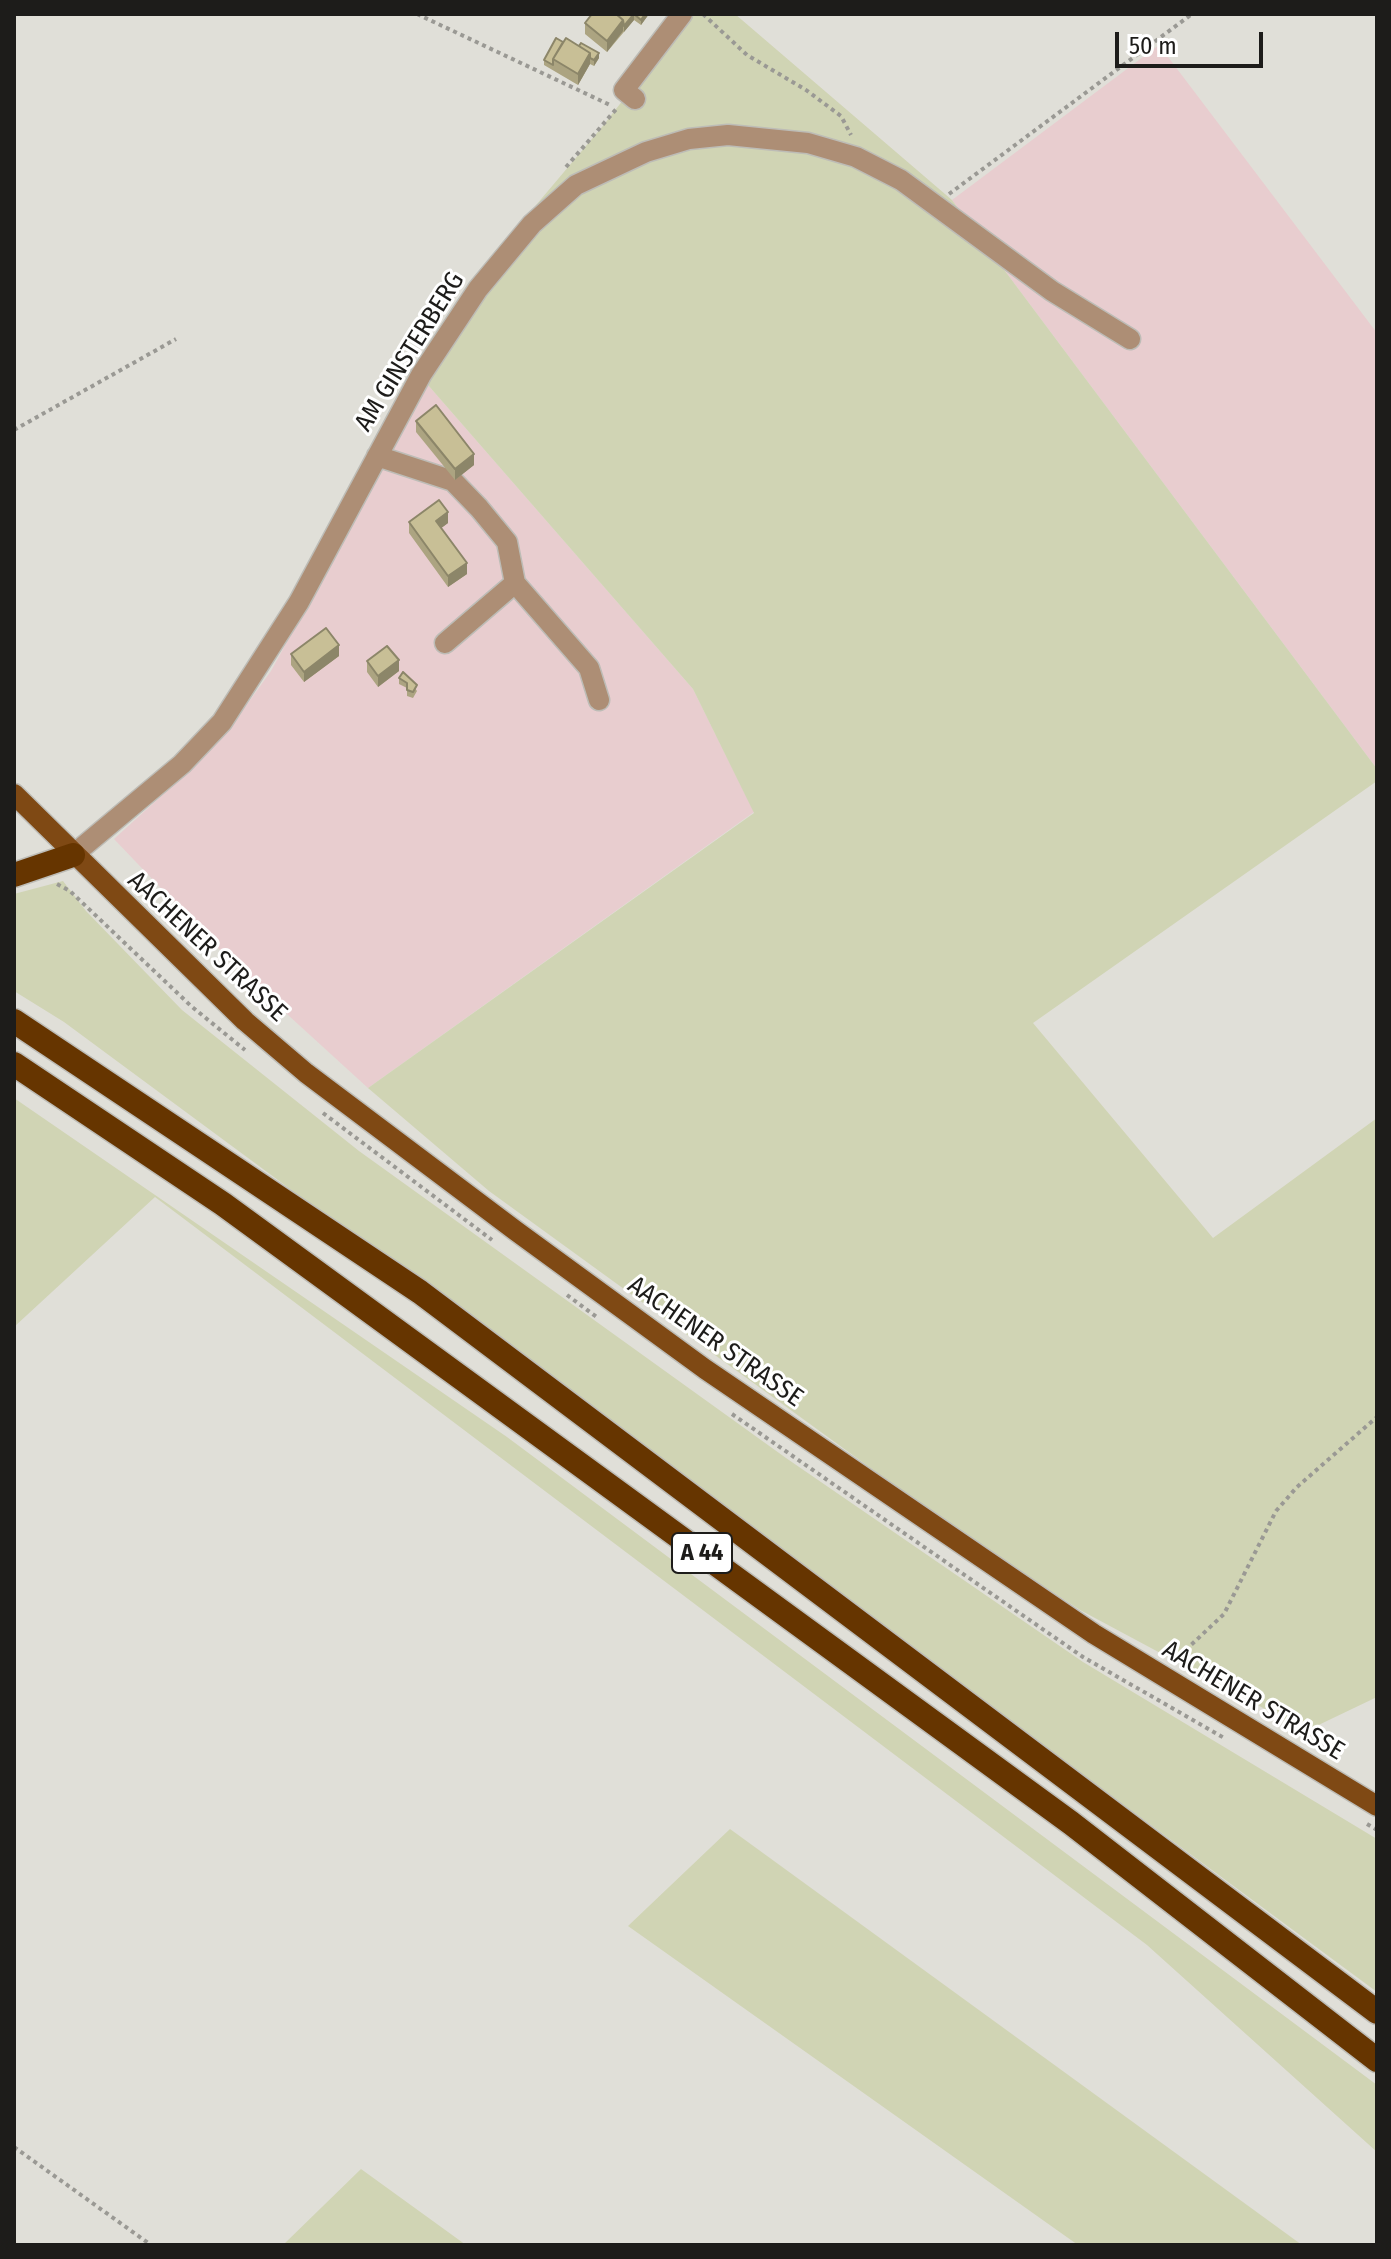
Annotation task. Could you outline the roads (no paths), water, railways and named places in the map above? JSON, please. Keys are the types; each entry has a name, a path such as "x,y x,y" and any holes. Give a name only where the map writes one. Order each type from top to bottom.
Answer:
{"highway":[{"path":"14,875 73,855"},
{"name":"A 44","path":"14,1021 420,1292 1377,2012"},
{"name":"A 44","path":"14,1064 223,1204 1058,1813 1377,2060"}],"main road":[{"name":"AACHENER STRASSE","path":"14,794 245,1021 367,1119 705,1369 1162,1677 1377,1806"}],"street":[{"path":"635,99 624,90 682,14"},
{"name":"AM GINSTERBERG","path":"73,855 182,764 222,722 299,602 421,375 478,289 559,199 576,185 646,152 689,139 728,135 771,138 856,157 901,180 1052,291 1130,339"},
{"path":"377,456 453,481 507,542 515,583 589,668 599,700"},
{"path":"445,643 515,583"}]}
